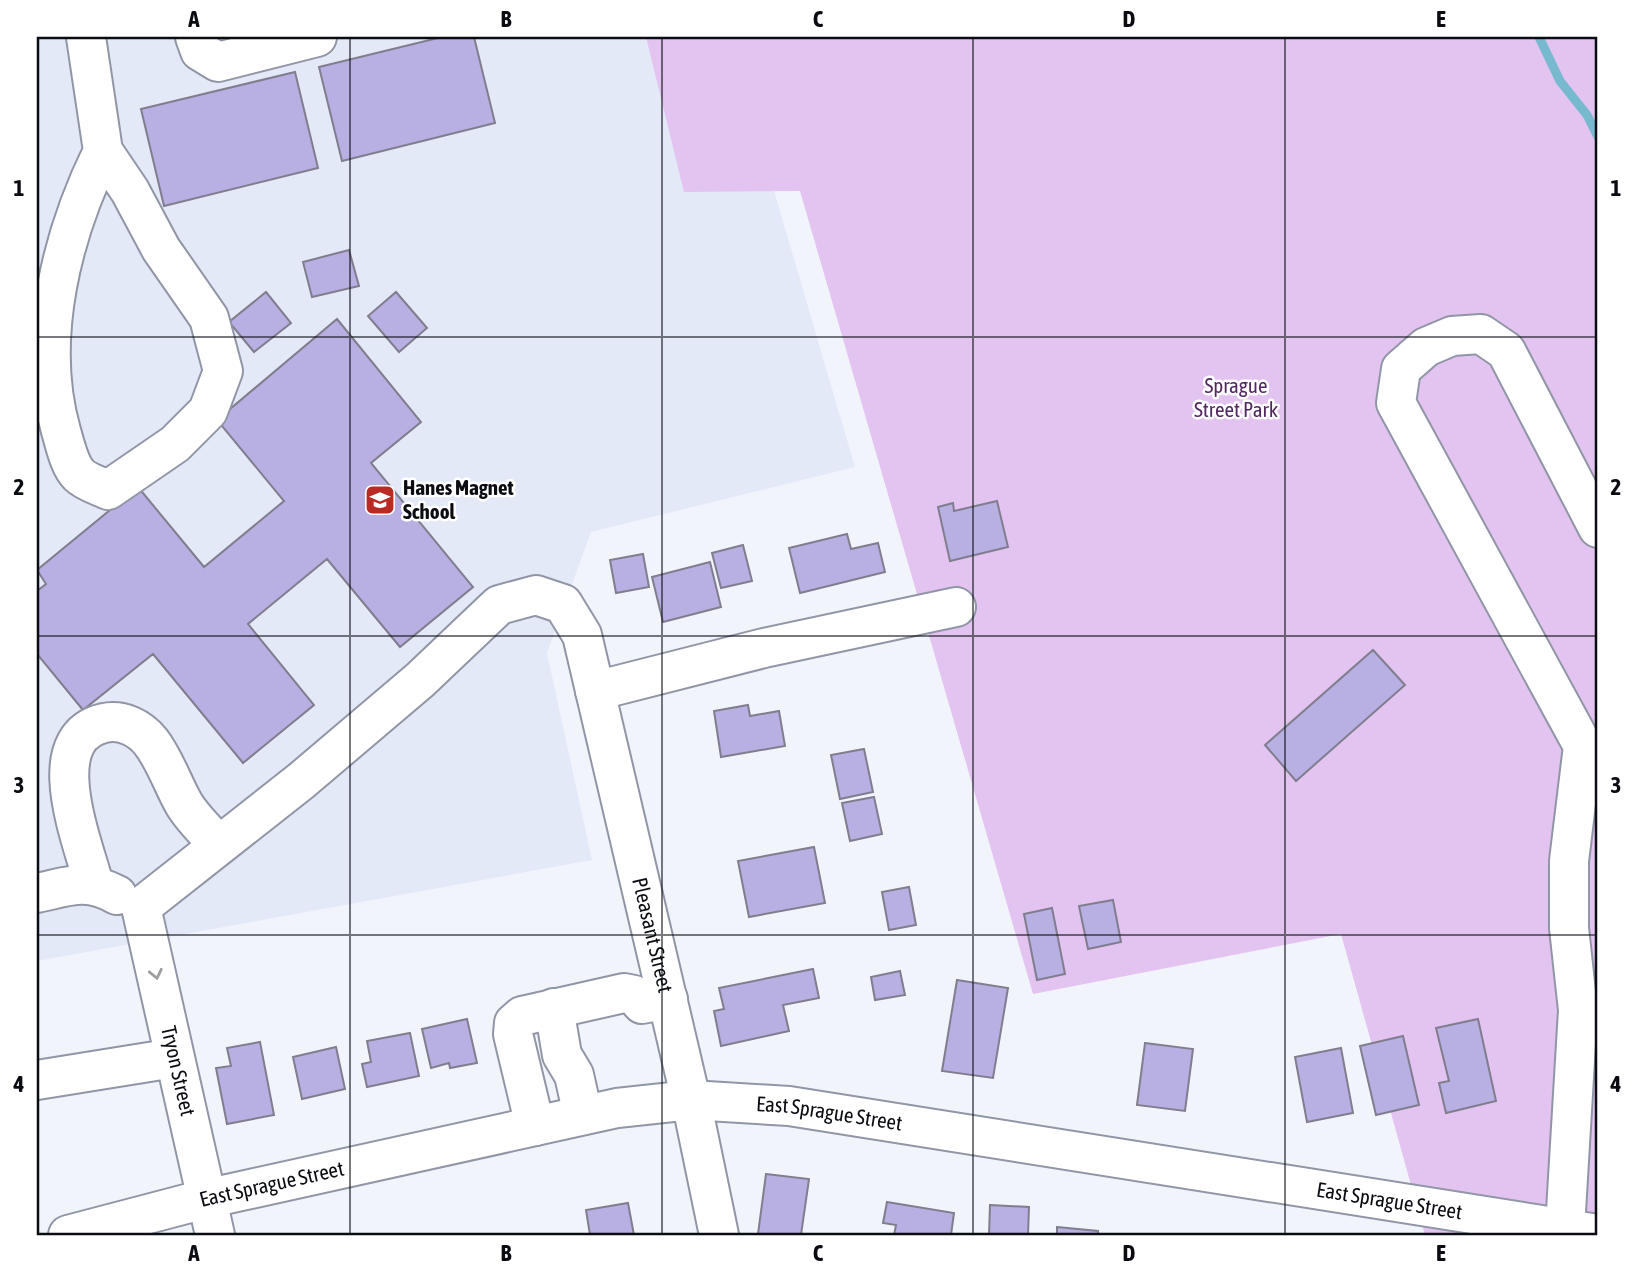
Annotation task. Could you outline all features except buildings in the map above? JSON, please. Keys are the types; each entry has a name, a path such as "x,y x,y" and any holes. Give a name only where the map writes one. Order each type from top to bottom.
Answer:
{"street":[{"path":"195,37 200,51 218,62 317,37"},
{"path":"90,39 103,150 130,191 161,249 209,318 223,371 208,411 175,444 108,490 79,475 66,448 55,411 51,352 58,278 85,188 103,150"},
{"path":"1582,1231 1578,1010 1569,928 1569,861 1591,741 1396,403 1401,369 1426,347 1452,336 1480,334 1506,351 1598,528"},
{"name":"Pleasant Street","path":"141,907 421,680 499,605 536,595 563,604 582,635 668,999 719,1235"},
{"path":"595,691 764,648 956,607"},
{"path":"94,885 54,784 76,739 103,723 119,722 135,728 151,742 186,808 219,845"},
{"path":"37,893 80,883 94,885 141,907"},
{"name":"Tryon Street","path":"141,907 215,1235"},
{"path":"535,1126 513,1034 514,1023 522,1016 624,993 634,995 642,1004 668,999"},
{"path":"554,1008 562,1055 574,1075 583,1115"},
{"path":"37,1080 174,1058"},
{"name":"East Sprague Street","path":"68,1235 205,1199 583,1115 617,1108 691,1100 803,1108 1582,1231"}],"shaded area":[{"name":"Hanes Magnet School","path":"37,37 729,37 855,467 591,532 547,653 592,860 37,961"}],"green space":[{"name":"Sprague Street Park","path":"646,37 1598,37 1598,1235 1425,1235 1341,934 1033,994 800,191 684,192"}],"waterway":[{"path":"1539,37 1560,81 1587,115 1598,137"}],"place":[{"name":"Hanes Magnet School","path":"380,500"}]}
